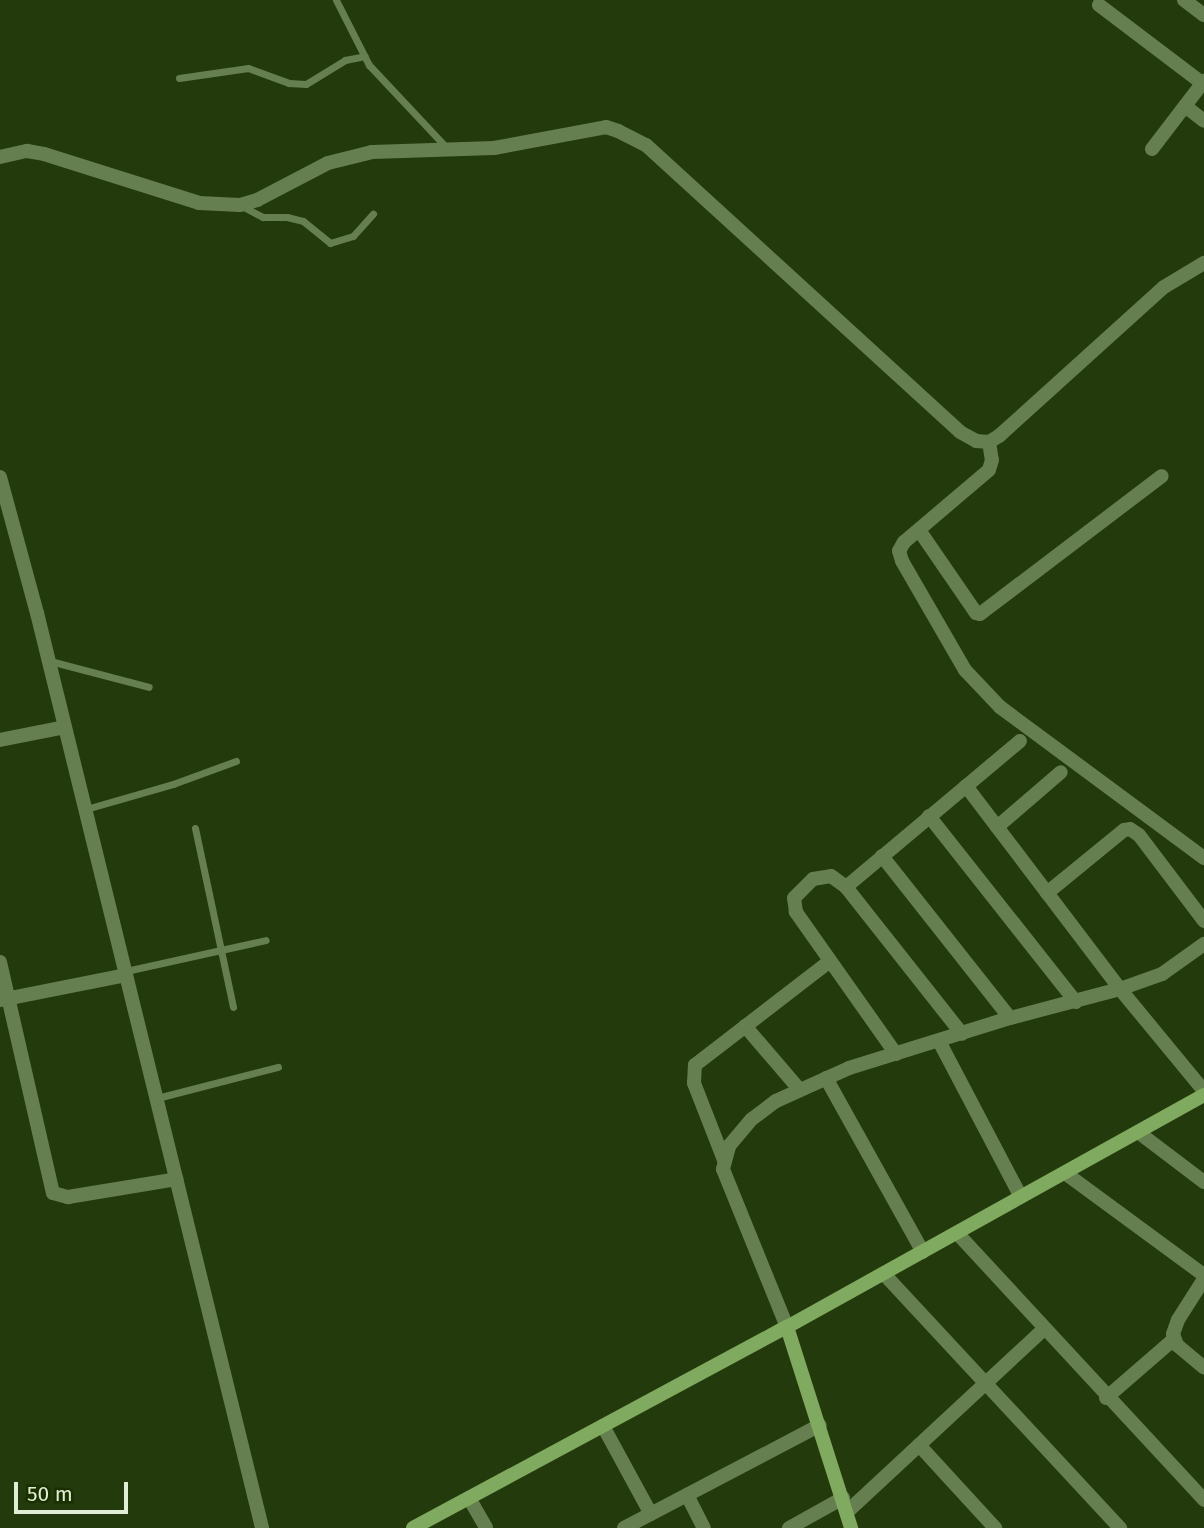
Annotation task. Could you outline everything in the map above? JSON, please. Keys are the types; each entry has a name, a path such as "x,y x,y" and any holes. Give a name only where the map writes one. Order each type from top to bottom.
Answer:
{"street":[{"path":"1184,0 1204,15"},
{"path":"1099,5 1203,82 1152,149"},
{"path":"1185,106 1204,121"},
{"path":"0,157 27,150 199,203 240,205 257,201 328,163 372,152 494,148 606,127 646,145 960,432 976,441 989,442 999,436 1164,287 1204,263"},
{"path":"989,442 992,460 989,470 904,542 899,551 902,561 965,670 1000,707 1204,858"},
{"path":"919,530 976,613 980,614 1162,476"},
{"path":"0,477 86,809 262,1528"},
{"path":"0,740 65,727"},
{"path":"846,887 1020,741"},
{"path":"997,827 1061,772"},
{"path":"413,1528 884,1274 1204,1093 1120,989 966,786"},
{"path":"929,816 1076,1002"},
{"path":"1047,893 1124,830 1130,829 1139,835 1204,921"},
{"path":"882,856 1010,1018"},
{"path":"896,1054 800,918 794,898 798,890 824,875 839,879 846,887 962,1034"},
{"path":"724,1160 737,1134 752,1119 799,1089 896,1054 1010,1018 1120,989 1162,974 1204,944"},
{"path":"830,961 699,1059 693,1070 694,1083 724,1160 727,1187 787,1327 851,1528"},
{"path":"0,962 4,1000 53,1193 68,1197 177,1179"},
{"path":"4,1000 126,973"},
{"path":"745,1026 799,1089"},
{"path":"940,1041 1021,1197"},
{"path":"826,1078 923,1252"},
{"path":"1139,1132 1204,1182"},
{"path":"1065,1173 1204,1277 1178,1320 1174,1339 1106,1398"},
{"path":"957,1233 1106,1398 1204,1500"},
{"path":"884,1274 1120,1528"},
{"path":"789,1528 845,1505 919,1445 1044,1329"},
{"path":"1174,1339 1204,1368"},
{"path":"625,1528 644,1521 687,1495 820,1425"},
{"path":"603,1426 644,1521"},
{"path":"919,1445 995,1528"},
{"path":"687,1495 704,1528"},
{"path":"470,1498 486,1528"}],"lane":[{"path":"336,0 365,56 381,78 448,150"},
{"path":"179,78 248,68 289,82 306,84 345,60 365,56"},
{"path":"240,205 264,217 287,217 303,221 330,243 353,236 373,215"},
{"path":"49,661 149,687"},
{"path":"86,809 173,784 236,761"},
{"path":"195,828 233,1007"},
{"path":"126,973 266,940"},
{"path":"157,1098 278,1068"}]}
